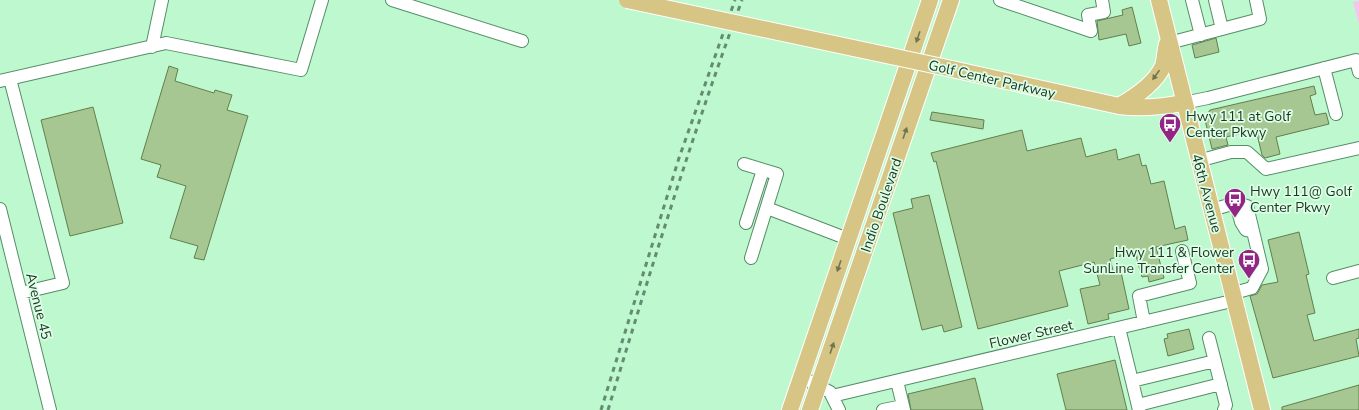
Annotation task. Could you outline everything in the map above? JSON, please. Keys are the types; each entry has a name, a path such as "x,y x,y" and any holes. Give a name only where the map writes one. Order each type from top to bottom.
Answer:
{"main road":[{"name":"Golf Center Parkway","path":"627,0 1119,106 1137,108 1158,107 1183,102"},
{"name":"Indio Boulevard","path":"790,410 930,0"},
{"name":"Indio Boulevard","path":"810,410 951,0"},
{"name":"46th Avenue","path":"1159,0 1183,102 1235,297 1262,410"},
{"path":"1119,106 1140,93 1153,80 1162,66 1168,41"},
{"path":"862,260 863,229 872,200 872,190 868,180"}],"street":[{"path":"152,46 162,0"},
{"path":"21,293 63,283 5,80 166,43 301,70 322,0"},
{"path":"392,0 522,40"},
{"path":"1000,0 1091,31 1088,15 1104,12 1102,0"},
{"path":"1192,0 1201,35"},
{"path":"1215,0 1222,29"},
{"path":"1168,41 1201,35 1260,19 1256,0"},
{"name":"Golf Center Parkway","path":"1183,102 1208,98 1356,60 1359,72"},
{"path":"1324,68 1336,114"},
{"path":"1198,161 1231,152 1248,152 1266,168 1359,148"},
{"path":"744,164 777,174 752,258"},
{"path":"746,223 762,170"},
{"name":"Flower Street","path":"832,396 1120,328 1235,297 1252,288 1262,269 1253,231 1246,230 1241,222 1236,202 1212,210"},
{"path":"767,208 848,239"},
{"name":"Avenue 45","path":"0,209 50,410"},
{"path":"1144,322 1138,296 1190,283 1182,251"},
{"path":"1333,278 1359,271"},
{"path":"1120,328 1139,408 1221,384"},
{"path":"1209,338 1226,405 1224,410"},
{"path":"1132,381 1215,361"},
{"path":"801,377 830,392 839,410"},
{"path":"883,410 904,408 897,381"}],"shaded area":[{"path":"1359,1 1359,24 1353,2"}],"building":[{"path":"1132,7 1141,43 1129,46 1126,34 1099,40 1097,21 1123,15 1122,10"},
{"path":"1216,38 1219,52 1195,58 1192,45"},
{"path":"169,66 178,69 175,81 214,93 215,90 232,95 227,110 248,116 204,260 194,258 198,246 170,238 186,186 157,177 161,165 141,159"},
{"path":"1314,86 1316,94 1310,96 1315,115 1326,113 1329,124 1276,137 1280,154 1265,158 1262,155 1256,130 1226,137 1228,145 1212,149 1205,120 1210,110"},
{"path":"93,107 123,223 70,236 41,120"},
{"path":"932,112 984,120 983,129 930,120"},
{"path":"1022,130 1027,151 1081,138 1086,157 1116,149 1118,160 1139,154 1142,166 1146,165 1151,184 1164,181 1175,229 1185,226 1188,240 1156,247 1164,278 1149,282 1148,276 1142,277 1135,252 1110,259 1114,274 1121,272 1129,309 1108,314 1109,319 1088,324 1080,289 1100,285 1094,262 1059,271 1068,306 978,329 936,161 934,162 931,153"},
{"path":"929,195 962,327 944,332 942,325 922,330 893,213 913,208 911,199"},
{"path":"1299,232 1309,274 1306,275 1315,313 1307,315 1314,341 1359,329 1359,338 1356,339 1359,356 1273,378 1250,296 1257,294 1262,285 1278,282 1268,240"},
{"path":"1189,329 1194,349 1168,356 1164,339 1168,338 1167,334"},
{"path":"1115,360 1127,410 1066,410 1057,374"},
{"path":"975,378 983,410 911,410 908,394"},
{"path":"1359,385 1359,410 1282,410 1282,407"}],"railway":[{"path":"601,410 679,158 735,0"},
{"path":"608,410 689,153 742,0"}],"place":[{"name":"Hwy 111 at Golf Center Pkwy","path":"1170,144"},
{"name":"Hwy 111@ Golf Center Pkwy","path":"1235,218"},
{"name":"Hwy 111 & Flower SunLine Transfer Center","path":"1249,280"}]}
